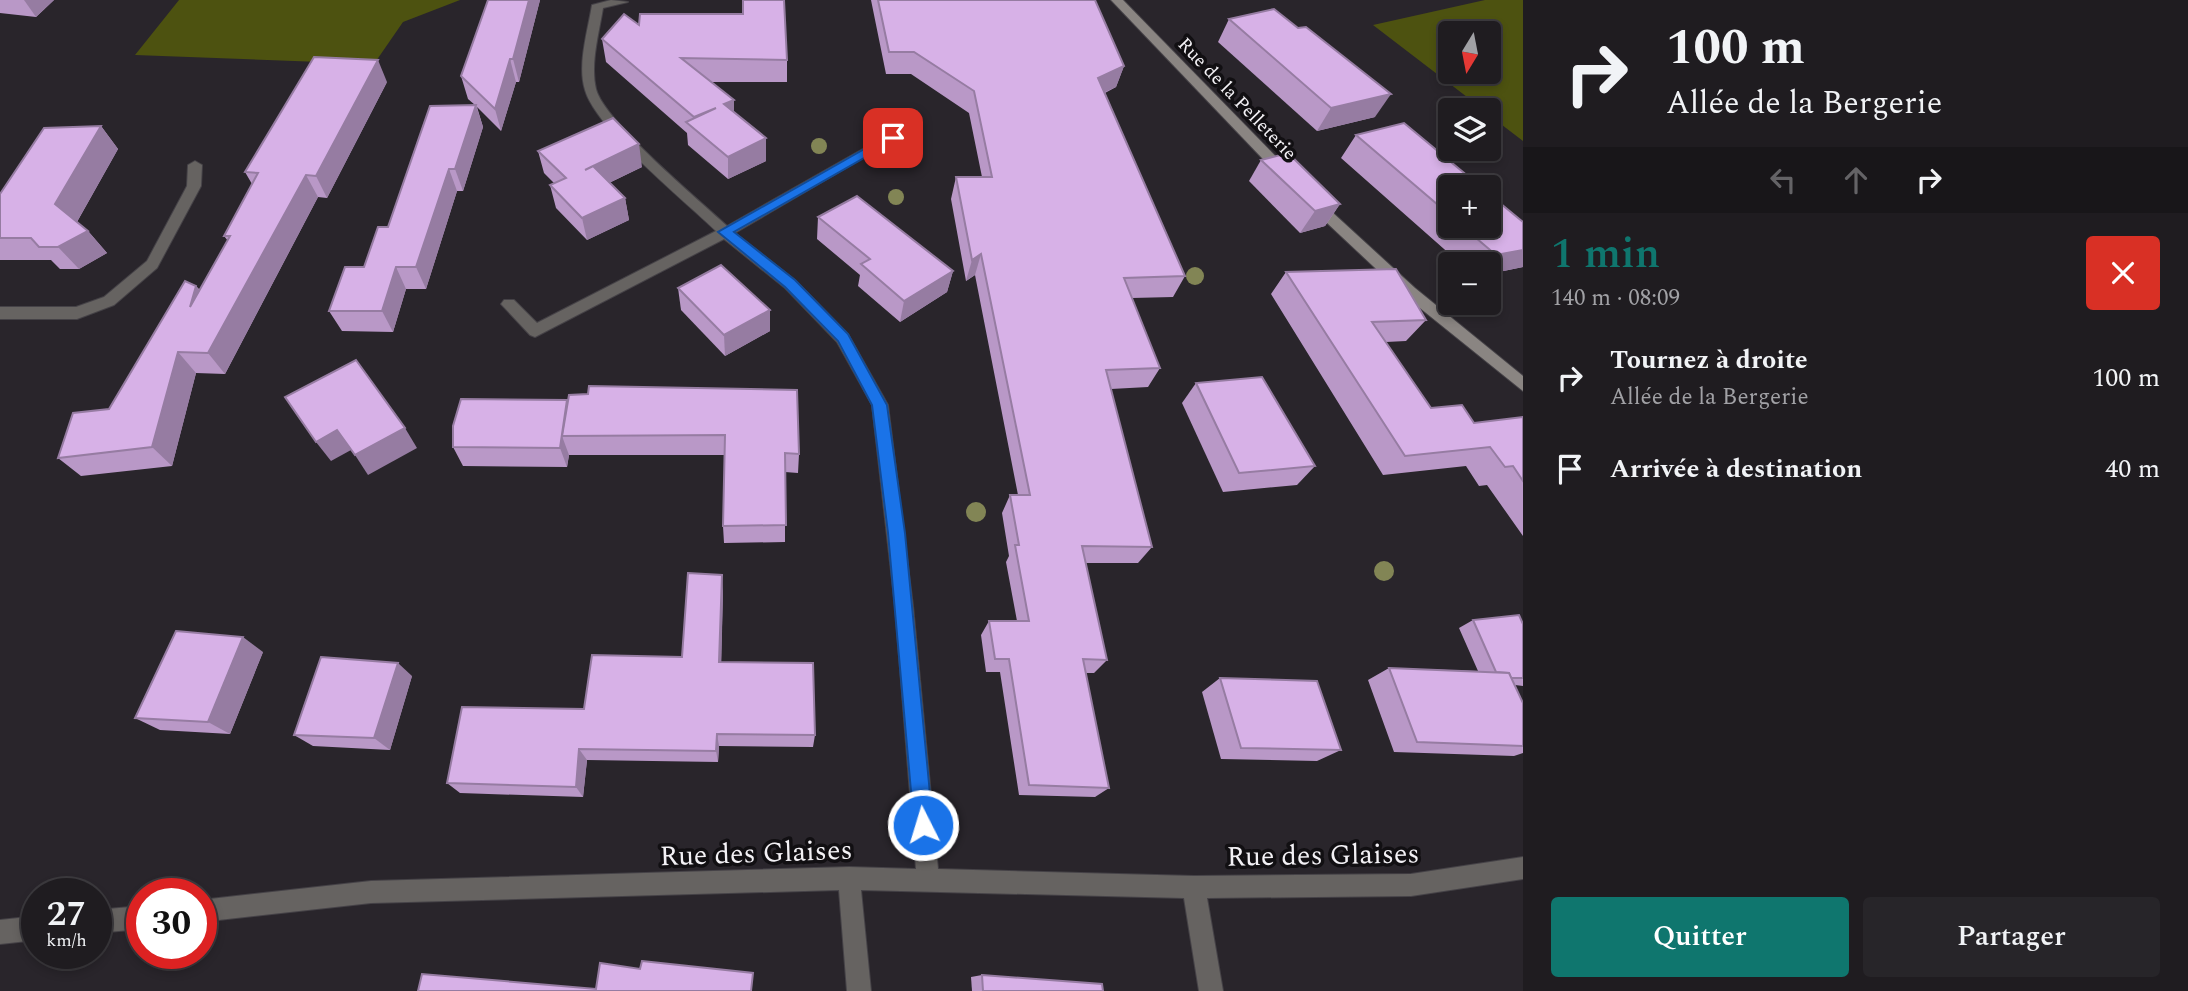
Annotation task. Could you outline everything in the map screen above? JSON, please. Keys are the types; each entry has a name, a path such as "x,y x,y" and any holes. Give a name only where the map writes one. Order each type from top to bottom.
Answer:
{"main road":[{"name":"Rue de la Pelleterie","path":"1117,0 1302,191 1410,292 1523,386"}],"street":[{"path":"622,2 598,5 589,64 590,89 603,116 724,232 790,284 843,338 880,405 904,606 928,879"},
{"path":"509,304 535,331 724,232 893,138 873,124"},
{"path":"0,313 77,313 109,301 152,264 194,186 195,164"},
{"name":"Rue des Glaises","path":"217,909 370,892 849,878 1194,887 1411,884 1523,868"},
{"path":"849,878 859,991"},
{"path":"1194,887 1211,991"},
{"path":"0,932 21,930"}],"green space":[{"path":"179,0 460,0 403,22 374,64 135,55"},
{"path":"1485,0 1523,0 1523,141 1501,124 1501,98 1468,98 1450,84 1502,84 1502,21 1438,21 1438,75 1373,25"}],"building":[{"path":"488,0 529,0 513,59 510,59 495,109 461,76"},
{"path":"743,0 784,0 787,60 681,58 734,100 724,104 766,138 728,157 686,122 716,108 694,117 602,39 624,14 639,25 640,14 743,14"},
{"path":"878,0 1095,0 1124,66 1098,78 1185,276 1124,278 1160,368 1106,370 1152,547 1082,546 1107,660 1083,659 1109,788 1029,785 1009,659 995,659 989,621 1029,621 1015,545 1019,545 1010,495 1030,495 981,254 972,260 956,177 992,177 974,91 914,52 889,52"},
{"path":"1274,9 1298,28 1306,27 1391,94 1331,108 1229,19"},
{"path":"314,57 378,60 316,176 306,175 208,353 178,352 152,447 58,458 73,413 109,409 185,281 196,286 190,307 230,236 224,236 258,173 245,172"},
{"path":"476,105 455,169 449,169 416,267 396,267 382,311 329,311 345,267 364,267 378,227 388,227 430,106"},
{"path":"613,118 639,144 593,166 625,198 582,218 550,185 566,178 538,151"},
{"path":"1404,123 1438,151 1438,161 1450,161 1467,175 1438,175 1438,205 1356,135"},
{"path":"101,126 55,204 88,231 58,247 39,247 31,238 0,238 0,194 44,128"},
{"path":"1288,153 1340,204 1315,211 1261,160"},
{"path":"857,196 953,271 904,301 861,264 870,259 818,217"},
{"path":"1501,204 1523,222 1523,250 1501,254 1492,252 1476,238 1501,238"},
{"path":"721,265 770,310 724,335 678,288"},
{"path":"1396,269 1426,320 1372,322 1431,408 1462,405 1474,423 1523,417 1523,481 1513,466 1505,467 1490,447 1405,456 1286,272"},
{"path":"356,360 405,428 355,455 337,430 316,442 285,397"},
{"path":"1262,377 1315,466 1239,473 1196,383"},
{"path":"589,386 797,390 799,454 785,453 786,525 723,526 725,435 562,436 569,395 588,394"},
{"path":"461,399 567,400 560,448 453,447 453,426"},
{"path":"688,573 722,575 719,662 813,663 815,735 717,734 716,751 579,749 576,787 447,783 462,707 584,709 592,655 682,657"},
{"path":"1519,615 1523,624 1523,678 1511,678 1509,673 1496,672 1473,620"},
{"path":"176,631 243,637 208,722 135,718"},
{"path":"321,657 398,663 374,738 294,735"},
{"path":"1389,668 1509,673 1523,703 1523,746 1417,742"},
{"path":"1220,678 1317,681 1341,750 1241,748"},
{"path":"642,961 753,973 751,991 418,991 422,974 596,989 600,963 640,969"},
{"path":"982,975 1102,984 1103,991 983,991"}],"route":[{"path":"893,138 724,232 790,284 843,338 880,405 886,436 904,606 923,825"}]}
